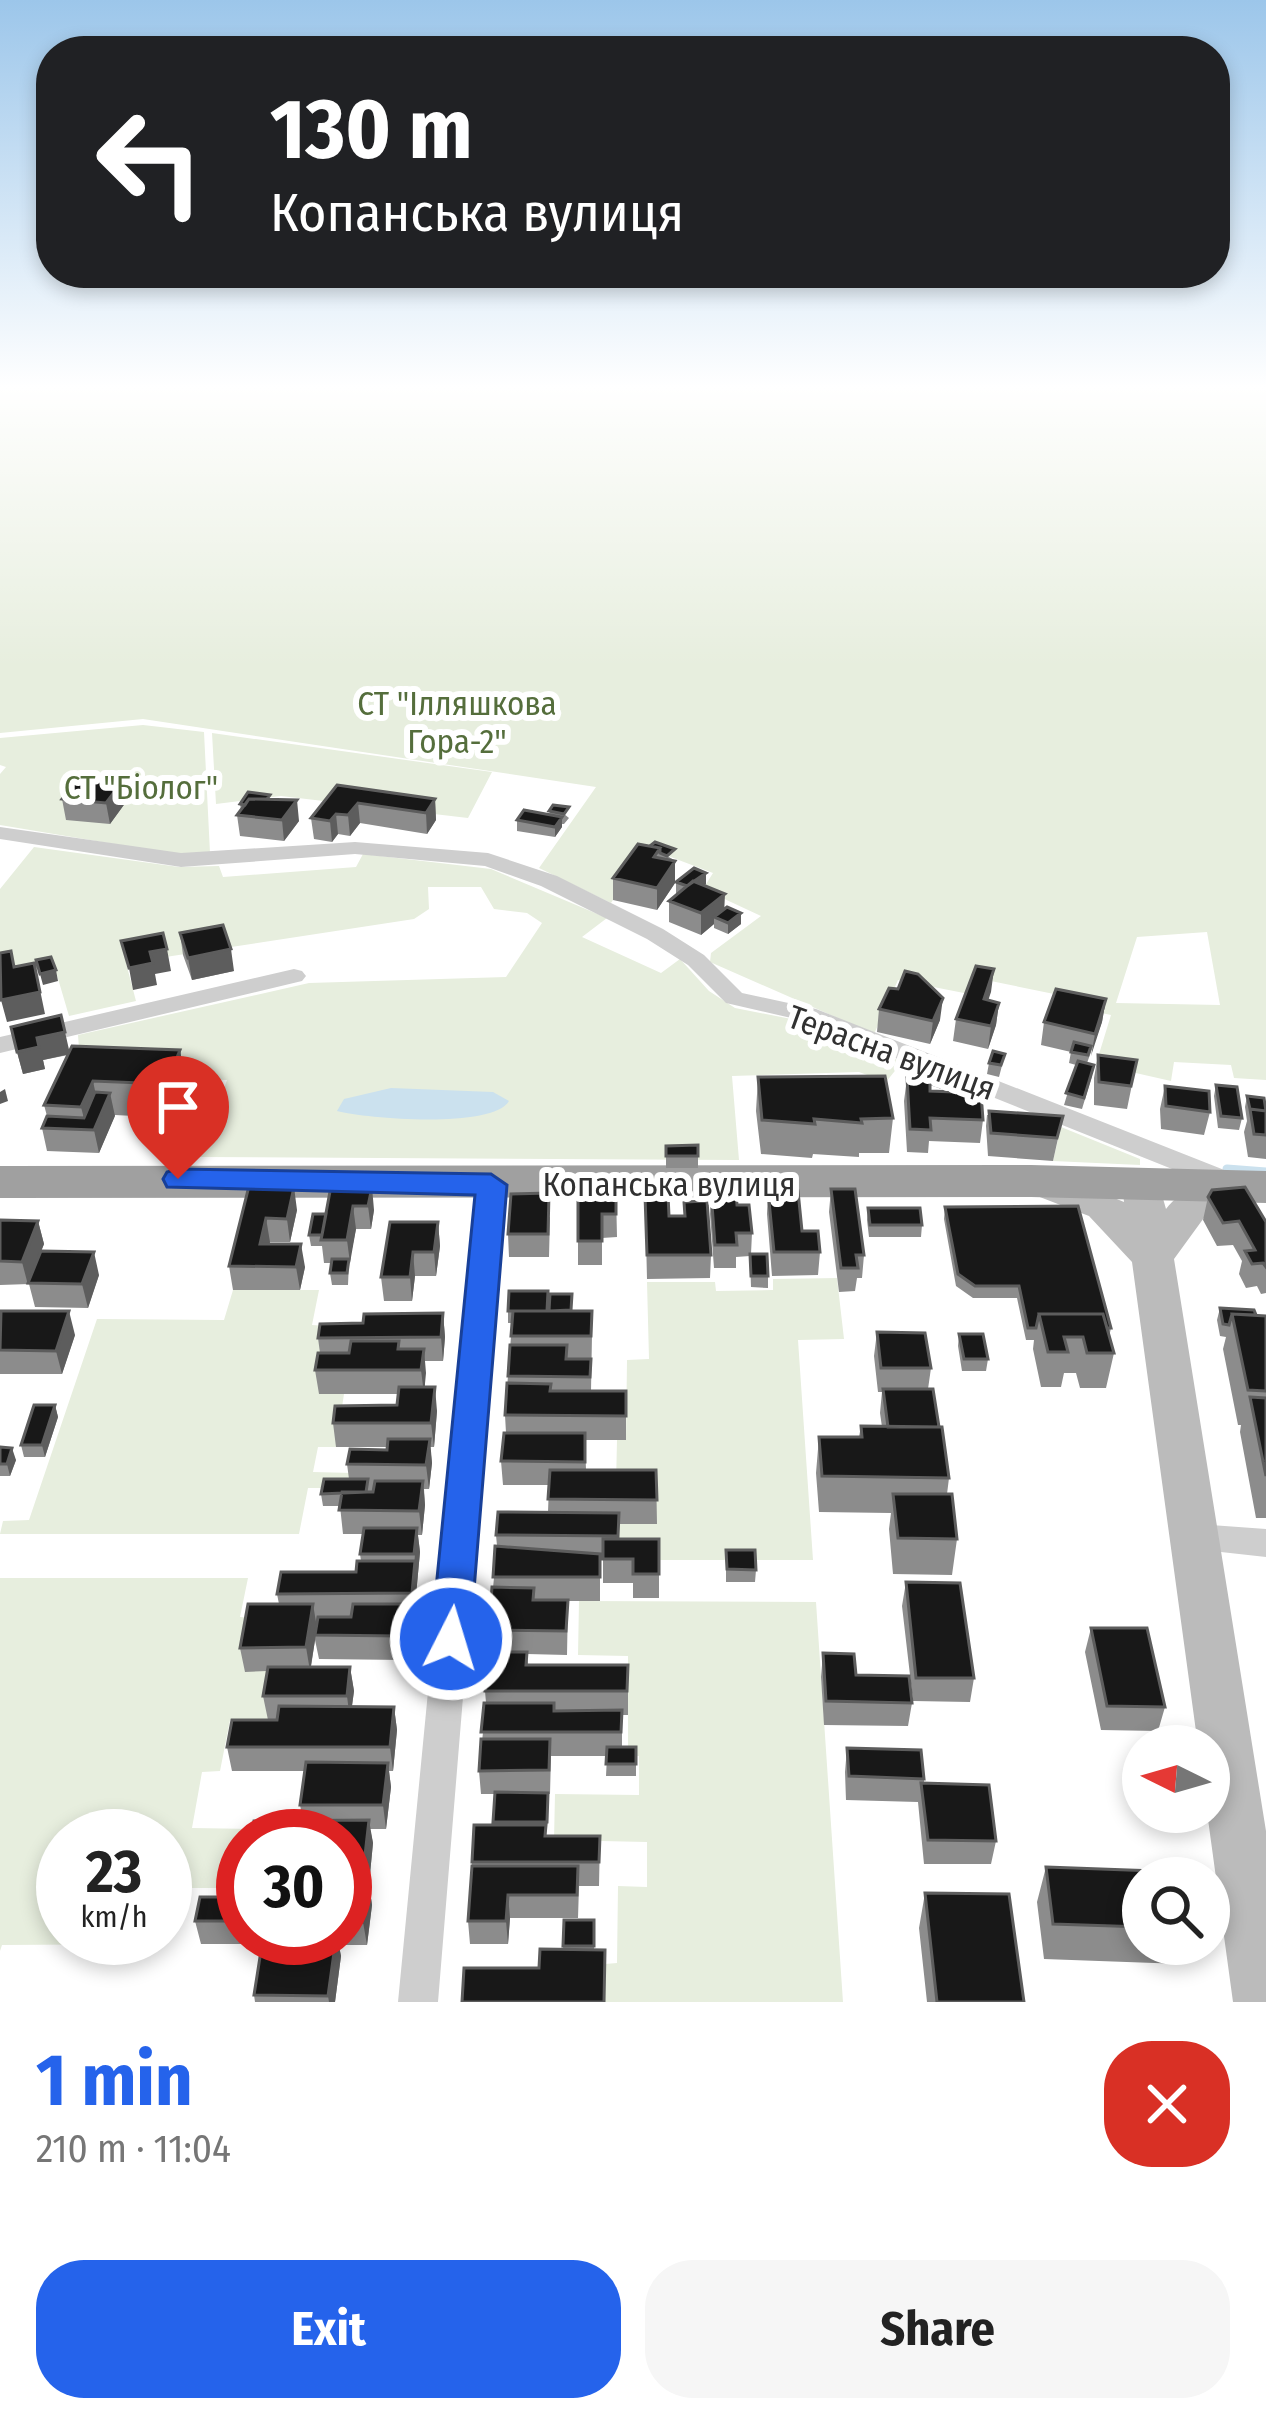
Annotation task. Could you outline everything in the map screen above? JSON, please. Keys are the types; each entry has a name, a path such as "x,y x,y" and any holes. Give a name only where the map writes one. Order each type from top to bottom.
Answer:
{"highway":[{"name":"Копанська вулиця","path":"0,1182 1031,1181 1251,1186"}],"main road":[{"path":"1031,1181 1078,1192 1104,1206 1153,1258"},
{"path":"1142,1184 1263,2002"},
{"path":"1153,1258 1191,1204 1251,1186"}],"street":[{"name":"Терасна вулиця","path":"0,833 181,860 355,848 488,860 549,880 655,934 696,960 734,998 825,1021 1251,1186"},
{"path":"0,1046 294,976"},
{"path":"418,2002 491,1185"},
{"path":"1197,1538 1266,1543"}],"green space":[{"name":"СТ \"Ілляшкова Гора-2\"","path":"0,479 1266,479 1266,1080 1234,1078 1231,1065 1174,1062 1171,1081 1096,1064 1111,1015 1053,1003 1054,994 976,978 969,994 898,980 874,1034 710,962 711,953 761,916 703,889 713,873 647,848 611,903 539,868 596,787 143,719 0,733","holes":["1207,932 1220,1005 1116,1003 1137,937"]},
{"name":"СТ \"Біолог\"","path":"143,725 204,732 210,853 174,854 0,825 0,774 6,767 0,765 0,738"},
{"name":"СТ \"Біолог\"","path":"212,733 492,772 468,818 281,796 216,804"},
{"path":"34,847 179,867 219,866 223,877 356,867 363,854 491,869 607,918 582,937 661,973 680,959 709,991 735,1008 817,1024 902,1062 886,1082 859,1072 732,1076 739,1160 200,1157 227,1080 81,1076 78,1035 309,983 506,977 542,923 527,913 494,909 481,887 428,887 429,909 414,919 126,963 136,1001 69,1016 54,965 0,976 0,889"},
{"path":"1061,1127 1140,1159 1140,1165 1053,1161"},
{"path":"837,1278 844,1339 798,1340 813,1560 618,1560 619,1524 656,1523 616,1485 617,1440 626,1439 627,1360 649,1359 647,1282 715,1282 716,1291 773,1290 773,1279"},
{"path":"233,1290 319,1290 312,1325 327,1326 344,1394 336,1447 318,1447 313,1472 353,1473 350,1488 308,1488 299,1534 0,1534 3,1521 29,1520 97,1319 224,1320"},
{"path":"0,1578 248,1578 240,1617 254,1618 245,1671 276,1671 268,1720 230,1720 220,1771 202,1772 192,1828 192,1809 36,1809 36,1945 2,1945 0,1951"},
{"path":"579,1601 816,1602 843,2002 605,2002 605,1964 617,1963 618,1886 647,1887 647,1842 554,1840 555,1794 639,1795 639,1756 628,1756 628,1656 578,1655"},
{"path":"192,1828 216,1828 216,1888 192,1888"}],"water":[{"path":"391,1088 493,1092 509,1101 480,1116 455,1119 400,1119 337,1111 344,1099"}],"building":[{"path":"92,779 122,782 106,803 62,799 74,783 87,785"},
{"path":"337,785 435,799 426,813 358,803 348,815 336,814 330,821 311,818"},
{"path":"248,792 270,795 240,804"},
{"path":"249,799 297,800 282,820 237,815"},
{"path":"553,805 569,807 564,814 549,811"},
{"path":"524,810 562,817 555,827 517,820"},
{"path":"655,842 675,849 667,856 650,846"},
{"path":"638,844 660,848 654,857 675,861 657,888 613,878"},
{"path":"694,868 706,873 687,886 676,882"},
{"path":"693,881 725,894 701,913 669,901"},
{"path":"727,907 741,913 728,923 714,917"},
{"path":"223,925 231,949 188,958 180,933"},
{"path":"163,933 167,949 150,952 153,963 129,968 121,941"},
{"path":"11,951 14,967 34,963 40,992 1,1000 0,953"},
{"path":"51,957 56,970 40,974 36,960"},
{"path":"976,966 994,969 984,999 999,1003 991,1026 956,1019"},
{"path":"905,971 918,974 943,998 933,1021 879,1009 889,988 898,989"},
{"path":"1056,989 1106,999 1095,1034 1044,1022"},
{"path":"61,1015 65,1032 37,1038 39,1047 17,1052 11,1027"},
{"path":"1074,1042 1091,1046 1088,1055 1071,1052"},
{"path":"72,1046 180,1050 166,1084 93,1081 81,1107 44,1105"},
{"path":"993,1051 1005,1054 1001,1065 989,1063"},
{"path":"1098,1055 1137,1060 1131,1086 1099,1082"},
{"path":"1078,1061 1094,1065 1084,1098 1066,1093"},
{"path":"934,1064 961,1075 955,1083 928,1072"},
{"path":"885,1076 893,1118 861,1119 862,1123 814,1119 815,1124 762,1120 758,1077"},
{"path":"907,1078 930,1079 930,1091 981,1093 983,1120 930,1118 931,1130 910,1129"},
{"path":"1216,1085 1237,1087 1242,1118 1221,1116"},
{"path":"1165,1086 1209,1091 1210,1112 1166,1106"},
{"path":"95,1092 110,1093 94,1130 42,1128 47,1116 84,1118"},
{"path":"1247,1096 1264,1098 1266,1111 1250,1109"},
{"path":"1250,1109 1266,1111 1266,1135 1254,1134"},
{"path":"989,1111 1063,1116 1057,1138 991,1133"},
{"path":"698,1145 698,1156 666,1156 666,1146"},
{"path":"249,1186 294,1187 287,1219 266,1218 260,1244 301,1244 296,1267 229,1266"},
{"path":"331,1186 372,1187 368,1206 353,1206 347,1240 321,1240"},
{"path":"1245,1187 1266,1222 1266,1267 1252,1264 1245,1251 1255,1250 1239,1221 1223,1223 1208,1197 1212,1190"},
{"path":"831,1189 855,1189 864,1255 856,1255 858,1268 841,1268"},
{"path":"711,1191 736,1191 737,1205 749,1205 752,1233 736,1233 737,1245 715,1245"},
{"path":"768,1191 798,1191 802,1231 818,1231 820,1252 774,1252"},
{"path":"549,1193 548,1234 508,1234 511,1194"},
{"path":"578,1193 616,1193 616,1214 602,1214 602,1241 578,1241"},
{"path":"645,1195 668,1195 669,1216 685,1216 684,1202 707,1201 711,1255 647,1255"},
{"path":"1078,1206 1111,1328 1103,1314 1039,1314 1036,1328 1028,1328 1019,1286 975,1286 958,1274 945,1207"},
{"path":"868,1208 920,1208 922,1225 870,1225"},
{"path":"313,1214 326,1214 322,1235 309,1235"},
{"path":"0,1220 38,1221 22,1262 0,1261"},
{"path":"390,1222 438,1222 434,1252 413,1252 410,1277 381,1277"},
{"path":"41,1251 94,1252 82,1284 28,1283"},
{"path":"750,1254 767,1254 768,1276 751,1276"},
{"path":"332,1259 349,1259 347,1273 330,1273"},
{"path":"509,1291 548,1291 547,1311 508,1311"},
{"path":"550,1294 572,1294 571,1310 549,1311"},
{"path":"1220,1308 1254,1310 1256,1315 1232,1314 1229,1325 1223,1324"},
{"path":"1,1311 69,1311 56,1351 0,1350"},
{"path":"513,1311 592,1311 591,1336 511,1336"},
{"path":"443,1313 441,1337 318,1338 320,1324 363,1323 364,1314"},
{"path":"1039,1314 1103,1314 1114,1353 1087,1353 1083,1337 1064,1337 1068,1352 1048,1352"},
{"path":"1232,1314 1266,1316 1266,1391 1248,1390"},
{"path":"877,1332 925,1333 931,1368 881,1368"},
{"path":"959,1334 983,1334 988,1359 964,1359"},
{"path":"351,1341 399,1341 398,1349 424,1349 421,1370 315,1370 318,1353 349,1353"},
{"path":"510,1345 567,1345 566,1359 591,1359 590,1377 508,1376"},
{"path":"507,1383 551,1384 550,1391 626,1391 626,1416 505,1415"},
{"path":"399,1387 435,1387 431,1423 333,1423 335,1406 397,1405"},
{"path":"883,1389 933,1389 939,1427 888,1427"},
{"path":"1250,1397 1266,1398 1266,1476"},
{"path":"34,1405 55,1405 42,1445 21,1445"},
{"path":"861,1426 942,1427 949,1478 822,1476 819,1437 862,1437"},
{"path":"504,1433 585,1433 585,1462 501,1461"},
{"path":"388,1439 430,1439 426,1465 347,1464 350,1449 387,1450"},
{"path":"0,1447 12,1448 7,1464 0,1464"},
{"path":"550,1470 656,1470 657,1500 548,1499"},
{"path":"324,1479 368,1479 366,1492 321,1494"},
{"path":"375,1481 423,1481 419,1511 339,1510 342,1492 373,1492"},
{"path":"893,1494 952,1494 957,1539 898,1538"},
{"path":"498,1512 619,1513 618,1536 496,1535"},
{"path":"364,1528 417,1528 414,1554 360,1554"},
{"path":"603,1539 659,1539 659,1574 633,1574 633,1559 603,1559"},
{"path":"495,1546 600,1554 600,1577 493,1577"},
{"path":"726,1550 755,1550 756,1570 727,1569"},
{"path":"357,1561 415,1561 412,1593 277,1594 281,1572 356,1572"},
{"path":"906,1582 960,1583 974,1678 916,1678"},
{"path":"492,1587 534,1588 533,1600 568,1600 566,1631 489,1630"},
{"path":"248,1604 313,1604 306,1647 240,1648"},
{"path":"353,1604 404,1604 400,1636 315,1635 318,1617 351,1617"},
{"path":"1091,1628 1147,1628 1165,1707 1107,1706"},
{"path":"488,1652 527,1652 526,1665 628,1665 627,1691 485,1691"},
{"path":"823,1653 854,1654 856,1675 909,1676 912,1703 826,1701"},
{"path":"268,1667 350,1667 347,1696 263,1696"},
{"path":"484,1703 554,1703 554,1711 622,1710 621,1732 481,1732"},
{"path":"279,1706 394,1707 390,1747 227,1747 232,1720 277,1720"},
{"path":"481,1739 550,1739 549,1770 479,1771"},
{"path":"607,1747 636,1747 636,1764 606,1764"},
{"path":"847,1748 921,1750 924,1779 849,1776"},
{"path":"306,1762 388,1763 383,1805 300,1805"},
{"path":"921,1783 989,1785 996,1841 928,1840"},
{"path":"495,1792 548,1793 547,1822 493,1822"},
{"path":"474,1825 546,1825 545,1836 600,1836 599,1862 472,1862"},
{"path":"472,1866 578,1866 577,1895 508,1895 506,1921 468,1921"},
{"path":"1046,1867 1122,1870 1122,1926 1053,1924"},
{"path":"925,1893 1009,1894 1024,2002 937,2002"},
{"path":"200,1897 216,1897 216,1921 195,1921"},
{"path":"564,1920 594,1920 594,1946 563,1946"},
{"path":"540,1949 605,1950 604,2002 462,2002 464,1968 539,1968"},
{"path":"259,1965 332,1965 328,1996 254,1995"}],"waterway":[{"path":"1227,1169 1266,1172"}],"route":[{"path":"178,1179 491,1185 451,1639"}]}
